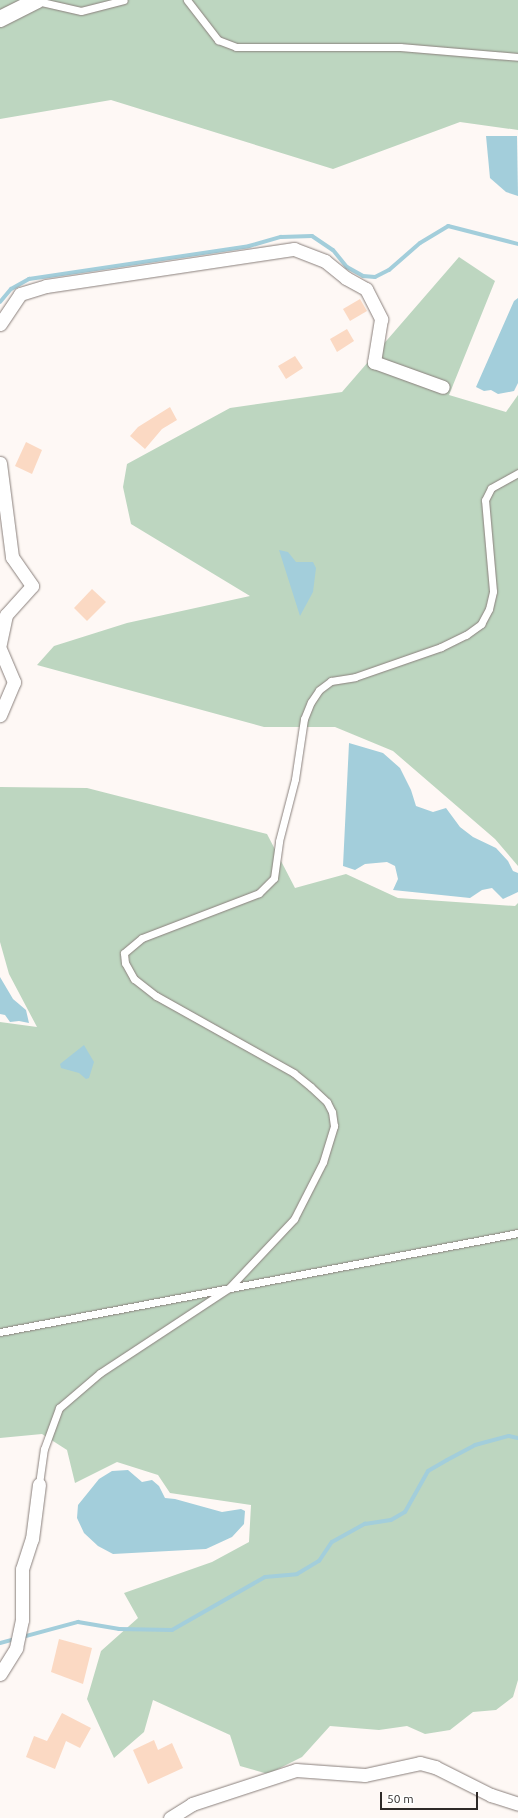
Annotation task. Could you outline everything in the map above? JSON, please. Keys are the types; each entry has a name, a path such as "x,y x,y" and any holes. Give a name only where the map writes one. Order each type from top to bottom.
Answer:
{"street":[{"path":"0,19 38,1"},
{"path":"0,324 20,294 46,286 294,249 325,261 346,278 366,289 381,319 374,362 443,387"},
{"path":"0,463 12,557 32,586 6,615 0,644"},
{"path":"0,649 14,682 0,715"},
{"path":"0,1674 16,1648 22,1620 22,1569 32,1539 39,1484"},
{"path":"170,1818 192,1804 296,1770 365,1775 420,1762 435,1767 491,1795 518,1804"}],"lane":[{"path":"38,1 81,11 124,0"},
{"path":"187,0 218,40 236,47 400,47 518,58"},
{"path":"39,1484 44,1449 60,1408 64,1403 100,1373 229,1288 294,1219 323,1162 334,1126 332,1112 327,1102 294,1073 156,996 134,979 125,963 124,953 142,938 259,893 274,878 279,841 295,779 304,719 319,690 331,681 355,677 441,647 466,635 481,624 489,609 493,591 485,500 491,488 518,474"},
{"path":"0,1332 518,1233"}],"green space":[{"path":"0,0 518,0 518,130 460,122 333,169 111,100 0,119"},
{"path":"459,257 495,281 449,395 506,412 518,395 518,866 495,839 393,751 335,727 264,727 37,665 54,646 127,623 250,596 131,524 123,487 127,464 230,408 342,392"},
{"path":"0,787 87,788 267,834 295,888 346,874 398,898 515,906 518,903 518,1680 513,1697 496,1710 473,1712 450,1730 425,1734 407,1726 379,1730 330,1726 302,1757 268,1774 240,1766 230,1735 153,1700 144,1732 114,1758 87,1699 101,1651 138,1618 124,1593 212,1562 249,1542 251,1505 170,1493 158,1475 117,1462 75,1483 67,1450 42,1434 0,1438 0,1022 37,1027 9,974 0,942"}],"water":[{"path":"486,136 517,136 518,196 506,192 490,178"},
{"path":"518,298 518,383 514,391 498,394 491,390 484,391 476,387 514,301"},
{"path":"279,550 288,552 296,562 313,562 316,568 313,592 300,616"},
{"path":"349,743 383,753 400,768 411,790 416,806 433,812 446,808 460,827 473,837 496,848 508,861 513,871 518,873 518,892 503,899 492,888 482,890 470,898 393,890 398,879 395,866 387,862 365,864 355,870 343,866"},
{"path":"0,977 13,999 26,1010 29,1023 19,1021 10,1022 5,1015 0,1014"},
{"path":"84,1045 94,1062 89,1078 86,1079 79,1073 61,1068 60,1064"},
{"path":"128,1470 142,1482 152,1480 159,1486 165,1498 175,1499 222,1512 241,1509 245,1511 244,1524 232,1537 206,1549 113,1554 98,1546 84,1533 77,1518 78,1505 99,1479 112,1471"}],"building":[{"path":"360,299 367,311 350,321 343,309"},
{"path":"347,329 354,341 337,352 330,339"},
{"path":"295,356 303,368 286,379 278,366"},
{"path":"170,407 177,420 162,429 145,449 130,436 138,427"},
{"path":"26,442 42,450 32,474 15,466"},
{"path":"92,589 106,602 87,621 74,608"},
{"path":"59,1639 92,1648 83,1684 51,1672"},
{"path":"62,1713 91,1728 80,1748 66,1741 55,1769 26,1757 34,1736 47,1741"},
{"path":"154,1740 158,1750 172,1743 183,1768 148,1784 133,1750"}],"waterway":[{"path":"0,302 11,289 29,279 249,246 281,237 312,236 333,250 347,267 363,276 375,277 389,270 420,243 448,226 518,244"},
{"path":"0,1643 78,1622 119,1629 172,1630 265,1577 297,1574 319,1561 332,1542 365,1524 391,1520 405,1512 428,1471 447,1460 475,1445 509,1436 518,1438"}]}
